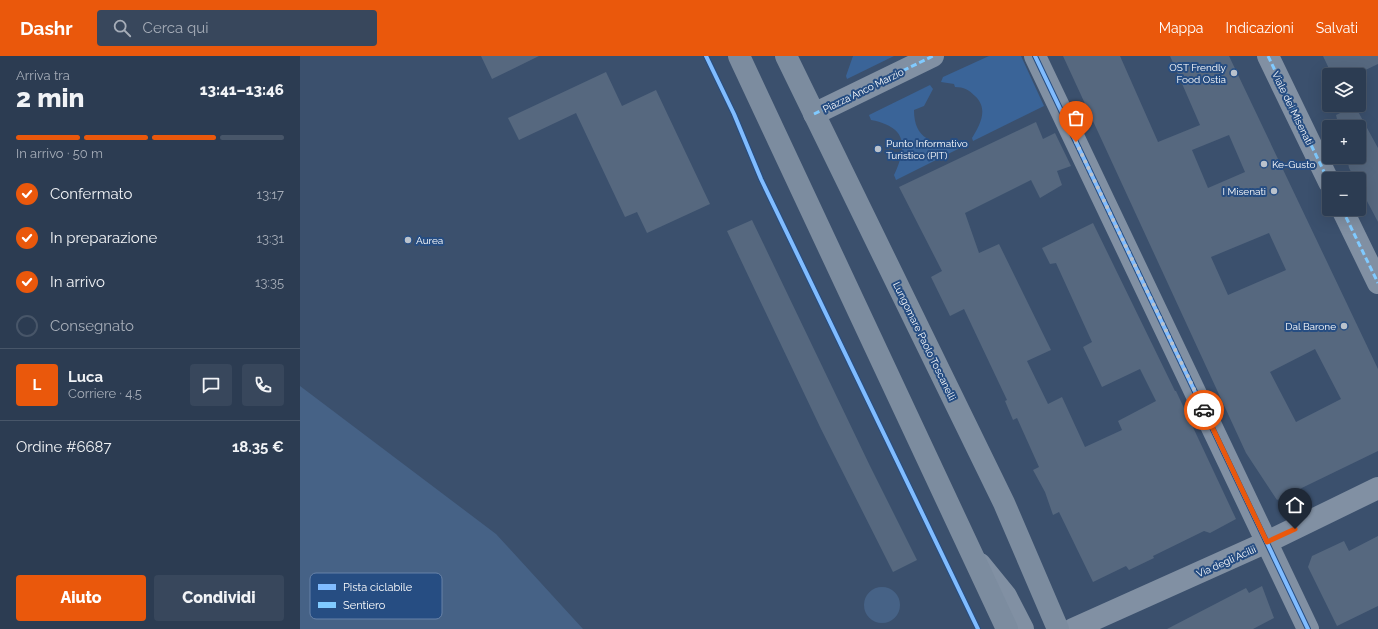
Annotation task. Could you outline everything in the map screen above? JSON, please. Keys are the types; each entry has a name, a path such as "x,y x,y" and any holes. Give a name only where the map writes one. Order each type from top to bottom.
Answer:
{"main road":[{"path":"739,56 799,181 970,553 1007,629"},
{"name":"Lungomare Paolo Toscanelli","path":"786,56 1004,503 1058,629"}],"street":[{"name":"Piazza Anco Marzio","path":"814,114 933,56"},
{"path":"1035,56 1308,629"},
{"name":"Viale dei Misenati","path":"1268,56 1324,172"},
{"path":"1345,216 1378,283"},
{"name":"Via degli Acilii","path":"1073,629 1267,542 1378,488"},
{"path":"970,553 1002,591 1023,629"}],"shaded area":[{"path":"853,56 894,56 847,79 846,76"},
{"path":"989,56 1021,56 1044,106 973,141 972,138 982,117 982,106 973,94 966,89 955,87 954,84 941,82 943,77"},
{"path":"930,85 933,89 924,106 914,110 917,128 926,138 940,143 958,145 960,148 896,180 894,175 901,156 901,140 898,133 892,128 883,123 871,120 869,115"},
{"path":"300,386 496,534 583,629 300,629"},
{"path":"886,587 895,592 899,598 899,612 895,618 886,623 878,623 869,618 865,612 864,601 869,592 875,588"}],"building":[{"path":"481,56 539,56 492,79"},
{"path":"1063,56 1120,56 1158,142 1200,125 1170,56 1229,56 1378,369 1378,451 1277,500 1246,453","holes":["1229,135 1245,172 1208,188 1192,150","1269,233 1286,270 1228,295 1211,257","1315,349 1341,399 1296,422 1270,372"]},
{"path":"1323,56 1378,56 1378,64 1366,70 1366,68 1329,68"},
{"path":"606,72 622,106 656,90 710,204 647,233 637,212 625,217 576,113 519,140 508,118"},
{"path":"1342,112 1358,112 1363,120 1337,120 1336,115"},
{"path":"1036,122 1043,139 1055,133 1071,166 1057,171 1062,185 1040,198 1031,180 965,213 979,253 999,244 1051,350 1027,361 1048,404 1062,397 1085,447 1122,430 1118,421 1156,401 1140,369 1102,387 1083,347 1092,342 1056,263 1050,264 1042,248 1093,223 1176,391 1236,519 1210,533 1204,531 1153,556 1154,558 1129,570 1126,566 1093,582 1059,512 1053,515 1045,492 1033,470 1039,467 1017,418 1013,420 1005,401 1007,400 964,309 950,316 931,277 942,271 899,187"},
{"path":"1366,126 1378,148 1378,222 1366,199 1366,172 1351,172 1348,164 1366,164"},
{"path":"752,220 870,466 917,560 893,572 821,429 727,231"},
{"path":"1378,536 1378,606 1337,626 1308,567 1312,556 1344,541 1349,551"},
{"path":"1262,586 1274,618 1253,629 1167,629 1246,588 1249,593"}],"marked path":[{"path":"814,114 933,56"},
{"path":"1268,56 1324,172"},
{"path":"1345,216 1378,283"}],"cycle path":[{"path":"706,56 734,114 761,179 978,629"},
{"path":"1035,56 1308,629"}],"way so far":[{"path":"1076,142 1204,410"}],"place":[{"name":"OST Frendly Food Ostia","path":"1234,73"},
{"name":"Punto Informativo Turistico (PIT)","path":"878,149"},
{"name":"Ke-Gusto","path":"1264,164"},
{"name":"I Misenati","path":"1274,191"},
{"name":"Aurea","path":"408,240"},
{"name":"Dal Barone","path":"1344,326"}],"route":[{"path":"1204,410 1267,542 1295,529"}]}
